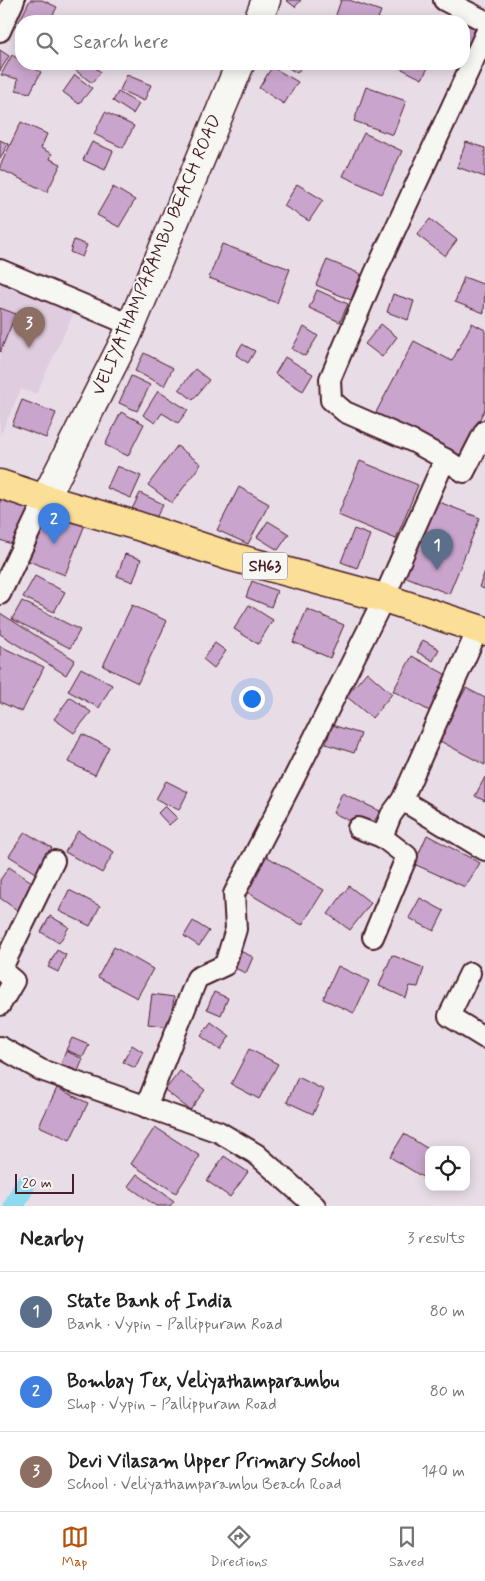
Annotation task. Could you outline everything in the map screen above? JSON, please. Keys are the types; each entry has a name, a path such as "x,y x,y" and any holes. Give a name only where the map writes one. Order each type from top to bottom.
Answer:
{"main road":[{"path":"260,15 266,0"},
{"name":"VELIYATHAMPARAMBU BEACH ROAD","path":"45,499 131,324 237,70"},
{"name":"SH63","path":"0,484 230,556 384,598 482,630"}],"street":[{"path":"0,31 14,0"},
{"path":"444,0 485,21"},
{"path":"470,67 485,35"},
{"path":"469,70 375,273 330,379 331,400 345,412 414,442 464,472 485,431"},
{"path":"0,270 131,324"},
{"path":"146,1107 197,978 225,965 236,929 234,894 384,598 445,459"},
{"path":"0,594 45,499"},
{"path":"382,837 391,815 402,800 482,630"},
{"path":"402,800 485,850"},
{"path":"358,828 382,837 407,856 373,937"},
{"path":"0,1005 14,981 1,970 54,861"},
{"path":"470,973 449,1016 485,1038"},
{"path":"0,1047 41,1070 219,1132 256,1154 315,1206"}],"shaded area":[{"path":"0,273 76,308 36,394 21,389 0,436"}],"building":[{"path":"30,0 42,0 57,7 53,15 22,15"},
{"path":"286,0 301,0 295,7"},
{"path":"341,0 349,0 381,11 379,15 336,15"},
{"path":"470,26 475,28 470,43"},
{"path":"0,50 9,56 0,71"},
{"path":"12,55 15,57 15,70 38,70 41,72 30,93 16,90 18,79 1,75"},
{"path":"75,70 98,70 101,72 92,83"},
{"path":"270,70 277,70 298,82 284,104 259,88"},
{"path":"404,70 427,70 422,79"},
{"path":"75,75 92,88 79,104 63,92"},
{"path":"127,75 151,85 144,101 120,90"},
{"path":"366,87 406,101 393,135 354,121"},
{"path":"118,92 139,104 133,114 113,101"},
{"path":"105,112 134,126 123,148 94,134"},
{"path":"21,122 47,134 41,148 52,154 50,159 61,164 47,192 0,169"},
{"path":"364,133 402,151 382,194 343,176"},
{"path":"0,140 8,144 0,159"},
{"path":"92,142 113,151 105,170 83,160"},
{"path":"466,142 485,148 485,177 457,167"},
{"path":"297,184 323,200 309,221 284,206"},
{"path":"113,187 135,200 119,227 97,215"},
{"path":"430,219 457,240 445,256 417,235"},
{"path":"74,240 87,245 82,257 70,252"},
{"path":"222,244 290,269 277,303 209,278"},
{"path":"327,260 361,274 351,300 316,285"},
{"path":"464,277 485,285 484,313 455,302"},
{"path":"317,290 348,304 340,322 309,308"},
{"path":"393,294 414,301 408,320 387,312"},
{"path":"0,308 16,314 0,352"},
{"path":"472,323 485,330 485,409 458,460 374,416 414,341 452,361"},
{"path":"381,324 397,337 382,357 365,344"},
{"path":"304,327 318,336 305,356 292,349"},
{"path":"242,344 255,351 248,363 236,355"},
{"path":"144,353 173,368 164,386 135,371"},
{"path":"285,357 313,374 303,391 275,374"},
{"path":"195,369 209,380 193,400 179,389"},
{"path":"131,376 150,385 137,411 119,403"},
{"path":"158,391 188,410 178,423 162,413 155,423 143,415"},
{"path":"22,400 56,413 46,438 12,425"},
{"path":"121,412 144,424 128,456 105,445"},
{"path":"177,446 201,464 172,503 148,485"},
{"path":"360,461 418,485 396,539 338,515"},
{"path":"117,466 141,476 131,498 107,488"},
{"path":"239,487 269,504 248,544 217,530"},
{"path":"140,493 163,504 155,520 132,509"},
{"path":"0,495 31,506 17,546 0,540"},
{"path":"429,498 480,518 449,594 399,574"},
{"path":"47,508 86,522 65,575 23,559"},
{"path":"268,521 289,534 278,550 257,537"},
{"path":"354,529 370,535 357,568 341,562"},
{"path":"125,554 141,559 133,582 117,576"},
{"path":"485,571 485,589 479,587"},
{"path":"35,576 65,592 54,612 23,597"},
{"path":"252,581 277,591 271,607 246,597"},
{"path":"22,601 80,630 70,648 12,619"},
{"path":"132,605 167,621 138,683 103,666"},
{"path":"249,605 273,620 258,644 234,629"},
{"path":"307,609 344,625 330,658 293,642"},
{"path":"0,613 75,660 66,675 0,634"},
{"path":"423,640 439,649 433,661 417,652"},
{"path":"215,643 226,651 214,668 203,659"},
{"path":"0,646 44,667 22,712 0,702"},
{"path":"412,656 454,679 435,714 393,691"},
{"path":"81,668 112,685 99,708 68,691"},
{"path":"367,672 392,694 372,718 346,696"},
{"path":"466,688 485,698 485,765 438,740"},
{"path":"70,697 91,712 74,733 54,719"},
{"path":"332,725 361,734 354,753 326,744"},
{"path":"82,734 109,747 95,775 68,762"},
{"path":"485,777 485,801 475,796"},
{"path":"166,781 188,792 179,810 156,799"},
{"path":"342,793 380,811 370,830 333,813"},
{"path":"165,806 177,818 169,825 158,813"},
{"path":"78,831 114,852 102,873 65,852"},
{"path":"25,832 52,848 36,873 9,856"},
{"path":"427,835 480,863 465,887 414,864"},
{"path":"266,856 324,890 302,925 245,891"},
{"path":"9,867 35,884 17,910 0,898 0,880"},
{"path":"349,886 371,903 350,930 328,914"},
{"path":"69,890 100,906 90,926 59,911"},
{"path":"420,898 444,911 434,931 409,918"},
{"path":"50,916 69,927 59,943 41,932"},
{"path":"193,921 209,931 199,946 184,936"},
{"path":"114,947 153,969 137,998 98,977"},
{"path":"57,950 66,955 58,972 48,967"},
{"path":"238,950 253,957 246,973 230,966"},
{"path":"392,955 424,968 418,987 410,986 406,998 379,986"},
{"path":"338,966 369,981 354,1013 323,999"},
{"path":"214,992 228,998 221,1015 207,1009"},
{"path":"152,994 174,997 170,1027 148,1024"},
{"path":"211,1022 230,1036 220,1050 201,1036"},
{"path":"72,1038 89,1045 83,1057 66,1050"},
{"path":"132,1045 143,1052 135,1068 123,1062"},
{"path":"249,1049 278,1064 259,1099 231,1084"},
{"path":"66,1051 83,1059 78,1071 61,1064"},
{"path":"180,1071 205,1090 190,1110 165,1090"},
{"path":"298,1077 324,1090 313,1114 287,1102"},
{"path":"57,1088 88,1103 70,1140 39,1126"},
{"path":"155,1127 200,1156 176,1193 131,1164"},
{"path":"404,1134 425,1147 425,1179 390,1157"},
{"path":"224,1156 248,1172 230,1197 207,1181"},
{"path":"137,1174 174,1201 170,1206 156,1206 128,1186"}],"waterway":[{"path":"14,1206 25,1185"}],"place":[{"name":"Devi Vilasam Upper Primary School","path":"29,348"},
{"name":"Bombay Tex, Veliyathamparambu","path":"54,544"},
{"name":"State Bank of India","path":"437,570"}]}
